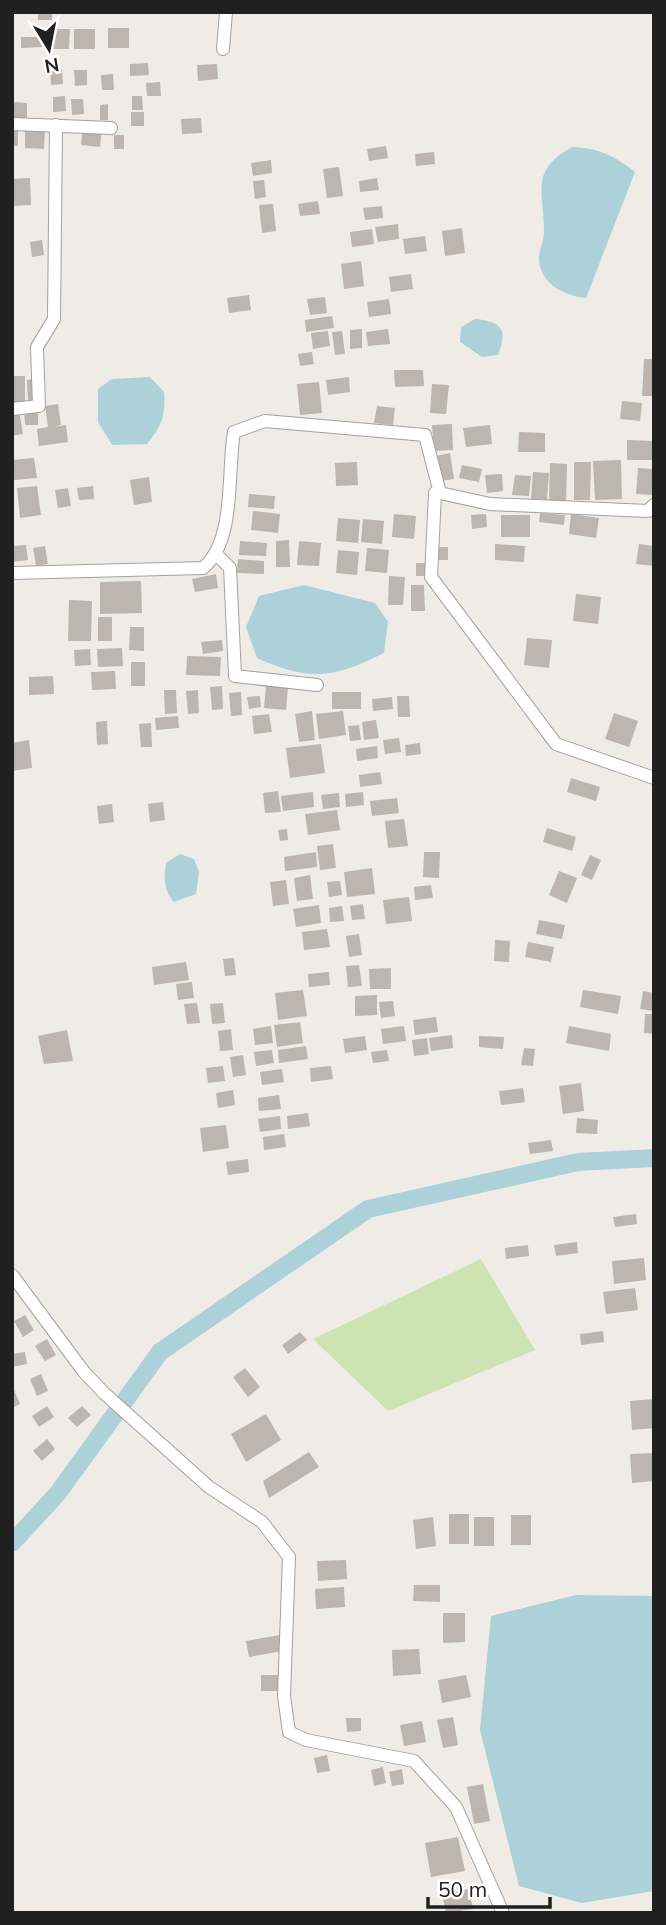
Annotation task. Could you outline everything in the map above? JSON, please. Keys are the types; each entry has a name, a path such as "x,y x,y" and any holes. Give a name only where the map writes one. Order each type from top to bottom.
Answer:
{"street":[{"path":"223,49 226,12"},
{"path":"12,124 111,128"},
{"path":"12,409 39,406 37,347 54,320 56,125"},
{"path":"12,573 203,568 216,554 225,530 234,432 265,421 425,435 440,493 490,504 648,511 654,505"},
{"path":"435,493 431,577 556,744 654,778"},
{"path":"216,554 230,568 235,676 317,685"},
{"path":"12,1275 84,1372 104,1394 132,1422 209,1487 262,1522 289,1557 284,1696 289,1732 306,1740 414,1761 456,1807 503,1913"}],"green space":[{"path":"481,1259 535,1350 388,1411 313,1339"}],"water":[{"path":"572,147 606,154 635,172 586,298 570,295 555,287 540,268 539,259 544,232 544,174 558,156"},
{"path":"475,319 491,322 500,328 502,339 498,355 482,357 460,342 461,327"},
{"path":"150,377 164,392 162,420 156,432 147,444 112,445 98,422 98,389 112,379"},
{"path":"304,585 375,603 388,622 384,653 350,668 321,674 292,671 257,658 246,627 259,596"},
{"path":"180,854 194,859 199,872 196,894 174,902 165,884 166,863"},
{"path":"576,1595 654,1596 654,1891 582,1903 519,1886 480,1730 491,1616"}],"building":[{"path":"38,12 52,12 52,20 38,20"},
{"path":"108,28 129,28 129,48 108,48"},
{"path":"48,29 70,29 69,49 48,49"},
{"path":"74,29 95,29 95,49 74,49"},
{"path":"21,37 44,37 44,47 21,48"},
{"path":"148,63 149,75 130,76 130,64"},
{"path":"217,64 218,79 198,81 197,65"},
{"path":"50,69 62,69 63,84 51,85"},
{"path":"74,70 87,70 87,85 75,86"},
{"path":"113,74 114,90 102,90 101,75"},
{"path":"160,82 161,96 147,96 146,83"},
{"path":"65,96 66,111 53,112 53,97"},
{"path":"132,96 142,96 143,110 132,110"},
{"path":"71,99 83,99 84,114 72,115"},
{"path":"12,102 27,103 27,118 12,118"},
{"path":"108,104 108,120 100,120 100,105"},
{"path":"131,112 144,112 144,126 131,126"},
{"path":"201,118 202,133 182,134 181,119"},
{"path":"83,125 102,127 100,147 81,145"},
{"path":"12,129 18,129 18,146 12,146"},
{"path":"25,129 45,129 44,149 25,148"},
{"path":"114,135 124,135 124,149 114,149"},
{"path":"386,146 388,158 369,161 367,149"},
{"path":"434,152 435,164 416,166 415,154"},
{"path":"271,160 272,173 253,176 251,163"},
{"path":"339,167 343,196 327,198 323,169"},
{"path":"30,178 31,205 13,206 12,179"},
{"path":"377,178 379,190 360,192 359,181"},
{"path":"264,180 266,197 255,199 253,181"},
{"path":"318,201 320,214 300,216 298,204"},
{"path":"273,204 276,231 262,233 259,205"},
{"path":"382,206 383,218 365,220 363,208"},
{"path":"398,224 399,239 378,242 375,227"},
{"path":"462,228 465,253 445,256 442,231"},
{"path":"372,229 374,244 352,247 350,232"},
{"path":"425,236 427,251 405,254 403,239"},
{"path":"42,240 44,255 32,257 30,242"},
{"path":"361,261 364,286 344,289 341,264"},
{"path":"411,274 413,289 391,292 389,277"},
{"path":"249,295 251,310 229,313 227,298"},
{"path":"325,297 327,313 310,315 307,299"},
{"path":"389,299 391,314 369,317 367,302"},
{"path":"332,316 334,328 306,332 305,320"},
{"path":"362,329 362,348 350,349 350,330"},
{"path":"388,329 390,344 368,346 366,332"},
{"path":"328,331 330,346 313,349 311,333"},
{"path":"342,331 345,354 335,355 332,332"},
{"path":"312,352 314,364 300,366 298,354"},
{"path":"644,359 654,359 654,396 642,396"},
{"path":"394,370 423,370 424,386 395,387"},
{"path":"12,376 25,376 25,402 12,402"},
{"path":"349,377 350,392 328,395 326,380"},
{"path":"42,378 44,401 28,402 27,380"},
{"path":"319,382 322,413 300,415 297,384"},
{"path":"432,384 449,385 446,414 430,413"},
{"path":"622,401 642,403 640,421 620,419"},
{"path":"58,404 61,425 53,427 66,425 68,442 39,446 37,429 48,427 45,406"},
{"path":"38,406 38,425 25,425 24,407"},
{"path":"377,406 395,408 393,425 374,423"},
{"path":"19,410 23,434 12,436 12,411"},
{"path":"452,424 453,450 434,451 432,425"},
{"path":"490,425 492,444 466,447 463,428"},
{"path":"519,432 545,433 545,452 518,452"},
{"path":"627,440 654,441 654,460 627,460"},
{"path":"450,453 454,479 441,481 436,456"},
{"path":"34,458 37,478 14,480 12,460"},
{"path":"621,460 622,499 595,500 593,461"},
{"path":"357,462 358,485 336,486 335,463"},
{"path":"574,462 591,462 590,500 574,500"},
{"path":"550,463 567,464 566,502 549,501"},
{"path":"462,465 482,469 479,482 459,478"},
{"path":"638,468 654,469 654,495 636,494"},
{"path":"533,472 549,473 547,500 531,499"},
{"path":"502,474 503,491 487,493 485,475"},
{"path":"515,475 531,476 529,496 512,495"},
{"path":"149,477 152,502 134,505 130,480"},
{"path":"37,486 41,515 20,518 17,488"},
{"path":"93,486 94,499 79,500 77,488"},
{"path":"68,488 71,506 58,508 55,490"},
{"path":"249,494 275,496 274,509 248,507"},
{"path":"253,511 280,514 278,533 251,530"},
{"path":"540,513 565,515 564,525 539,522"},
{"path":"394,514 416,516 414,539 392,537"},
{"path":"486,514 487,527 472,529 471,515"},
{"path":"571,514 599,518 596,538 569,534"},
{"path":"501,515 530,515 530,537 501,537"},
{"path":"338,518 360,520 358,543 336,541"},
{"path":"363,519 384,521 382,544 361,542"},
{"path":"289,540 290,567 276,567 276,541"},
{"path":"240,541 267,543 266,556 239,555"},
{"path":"299,541 321,543 319,566 297,565"},
{"path":"495,544 525,546 524,562 495,560"},
{"path":"639,544 654,546 654,566 636,564"},
{"path":"26,545 28,560 12,562 12,546"},
{"path":"45,546 48,564 36,566 33,548"},
{"path":"436,547 448,547 448,560 436,560"},
{"path":"367,548 389,550 387,573 365,571"},
{"path":"338,550 359,552 357,575 336,573"},
{"path":"238,559 264,561 264,574 237,573"},
{"path":"416,563 428,563 428,576 416,576"},
{"path":"216,574 218,588 195,592 192,579"},
{"path":"389,576 405,577 403,605 388,605"},
{"path":"141,581 142,613 100,614 100,582"},
{"path":"411,585 424,585 425,611 411,611"},
{"path":"576,594 601,597 598,624 573,621"},
{"path":"69,600 92,601 91,641 68,641"},
{"path":"98,617 112,617 112,641 98,641"},
{"path":"130,627 144,627 144,651 129,650"},
{"path":"527,638 552,640 549,668 524,665"},
{"path":"222,640 223,651 203,654 201,642"},
{"path":"122,648 123,666 98,667 97,649"},
{"path":"90,649 91,665 75,666 74,650"},
{"path":"187,656 221,657 220,676 186,675"},
{"path":"131,662 145,662 145,686 131,686"},
{"path":"115,671 116,689 92,690 91,672"},
{"path":"53,676 54,694 29,695 29,677"},
{"path":"222,686 223,709 212,710 210,687"},
{"path":"266,686 288,687 286,710 264,708"},
{"path":"164,690 176,690 177,713 165,714"},
{"path":"198,690 199,713 188,714 186,691"},
{"path":"241,692 242,715 231,716 229,693"},
{"path":"332,692 361,692 361,709 332,709"},
{"path":"260,696 261,707 249,709 247,697"},
{"path":"397,696 409,696 410,717 398,717"},
{"path":"392,697 393,709 373,711 372,699"},
{"path":"312,711 315,740 299,742 295,714"},
{"path":"343,711 346,735 319,739 316,714"},
{"path":"614,713 638,721 629,747 605,739"},
{"path":"269,714 272,732 254,734 252,716"},
{"path":"178,716 179,728 156,730 155,718"},
{"path":"376,720 379,738 364,740 362,722"},
{"path":"107,721 108,744 97,745 96,722"},
{"path":"151,723 152,747 141,747 139,724"},
{"path":"359,725 361,740 350,741 348,726"},
{"path":"399,738 401,752 385,754 383,740"},
{"path":"29,740 32,768 12,771 12,743"},
{"path":"420,743 421,754 406,756 405,745"},
{"path":"321,744 325,773 290,778 286,748"},
{"path":"377,746 378,758 357,761 356,749"},
{"path":"380,772 382,784 360,787 359,775"},
{"path":"571,778 600,787 596,801 567,792"},
{"path":"278,791 281,812 265,813 263,793"},
{"path":"313,792 314,807 283,811 281,796"},
{"path":"363,792 364,805 346,807 345,794"},
{"path":"339,793 340,807 323,809 321,795"},
{"path":"397,798 399,813 372,816 370,801"},
{"path":"163,802 165,820 150,822 148,804"},
{"path":"112,804 114,822 99,824 97,806"},
{"path":"337,810 340,830 308,835 305,814"},
{"path":"404,819 408,846 388,848 385,821"},
{"path":"547,828 576,837 572,851 543,842"},
{"path":"287,829 288,840 280,841 278,830"},
{"path":"333,844 336,868 320,870 317,846"},
{"path":"316,852 317,867 285,871 284,857"},
{"path":"424,852 440,852 439,878 423,877"},
{"path":"590,855 601,860 592,880 581,875"},
{"path":"372,868 375,894 347,897 344,872"},
{"path":"559,871 577,878 567,903 549,895"},
{"path":"310,875 313,899 297,901 294,878"},
{"path":"286,880 289,904 273,906 270,882"},
{"path":"340,881 342,895 329,897 327,882"},
{"path":"431,885 433,898 415,900 414,887"},
{"path":"409,897 412,921 386,924 383,900"},
{"path":"363,904 365,919 352,920 350,906"},
{"path":"319,905 321,923 296,927 293,909"},
{"path":"342,906 344,921 330,922 329,908"},
{"path":"539,920 565,925 562,939 536,934"},
{"path":"327,929 330,947 304,950 302,932"},
{"path":"359,934 362,955 349,957 346,936"},
{"path":"495,940 510,941 509,962 494,961"},
{"path":"528,942 554,947 551,962 525,957"},
{"path":"234,958 236,975 225,976 223,959"},
{"path":"186,962 189,980 154,985 152,967"},
{"path":"359,965 362,986 348,987 346,966"},
{"path":"391,968 391,989 370,989 369,969"},
{"path":"329,972 330,985 309,987 308,974"},
{"path":"192,982 194,998 178,1000 176,984"},
{"path":"303,990 307,1016 278,1020 275,993"},
{"path":"583,990 621,996 618,1014 580,1007"},
{"path":"643,991 654,993 654,1011 640,1009"},
{"path":"377,995 377,1015 355,1016 355,996"},
{"path":"393,1001 395,1016 381,1018 379,1002"},
{"path":"197,1003 200,1023 187,1024 184,1004"},
{"path":"223,1003 225,1023 212,1024 210,1004"},
{"path":"645,1014 654,1014 654,1034 644,1033"},
{"path":"436,1017 438,1032 415,1035 413,1020"},
{"path":"300,1022 303,1043 277,1047 274,1025"},
{"path":"271,1026 273,1043 255,1045 253,1029"},
{"path":"404,1026 406,1041 383,1044 381,1029"},
{"path":"569,1026 611,1034 609,1051 566,1043"},
{"path":"231,1029 233,1050 220,1051 218,1031"},
{"path":"67,1030 73,1061 44,1064 38,1036"},
{"path":"452,1035 453,1048 431,1051 429,1038"},
{"path":"365,1036 367,1050 345,1053 343,1039"},
{"path":"479,1036 504,1037 503,1049 479,1047"},
{"path":"427,1038 429,1054 414,1056 412,1040"},
{"path":"306,1046 308,1059 279,1063 278,1050"},
{"path":"524,1048 535,1049 533,1066 521,1065"},
{"path":"272,1050 274,1063 256,1066 254,1052"},
{"path":"387,1050 389,1061 373,1063 371,1052"},
{"path":"243,1055 246,1075 233,1077 230,1057"},
{"path":"223,1066 225,1081 208,1083 206,1068"},
{"path":"331,1066 333,1079 311,1082 310,1068"},
{"path":"282,1069 284,1082 262,1085 260,1072"},
{"path":"581,1083 584,1111 563,1114 559,1086"},
{"path":"523,1088 525,1102 501,1105 499,1091"},
{"path":"233,1090 235,1105 218,1108 216,1093"},
{"path":"279,1095 281,1109 259,1111 258,1098"},
{"path":"308,1113 310,1126 288,1129 287,1116"},
{"path":"280,1116 281,1129 260,1132 258,1119"},
{"path":"577,1118 598,1120 597,1134 576,1133"},
{"path":"226,1125 229,1148 203,1152 200,1128"},
{"path":"284,1134 286,1147 264,1150 263,1137"},
{"path":"551,1140 553,1151 530,1154 528,1143"},
{"path":"248,1159 249,1172 228,1175 226,1162"},
{"path":"636,1214 637,1224 615,1227 613,1217"},
{"path":"577,1242 578,1253 556,1256 554,1245"},
{"path":"528,1245 529,1256 506,1259 505,1248"},
{"path":"644,1258 646,1280 614,1284 612,1261"},
{"path":"635,1288 638,1310 606,1314 603,1292"},
{"path":"25,1315 34,1330 23,1337 14,1321"},
{"path":"603,1331 604,1342 581,1345 580,1334"},
{"path":"300,1332 307,1340 288,1354 282,1345"},
{"path":"47,1339 56,1355 45,1361 35,1346"},
{"path":"25,1352 27,1364 12,1367 12,1354"},
{"path":"245,1368 260,1387 248,1397 233,1377"},
{"path":"41,1374 48,1391 37,1396 30,1379"},
{"path":"12,1385 20,1404 12,1408"},
{"path":"654,1399 654,1428 632,1430 630,1401"},
{"path":"47,1406 54,1417 39,1427 32,1416"},
{"path":"82,1406 91,1415 77,1427 68,1418"},
{"path":"266,1414 281,1440 246,1462 231,1434"},
{"path":"47,1439 55,1449 42,1461 33,1451"},
{"path":"309,1452 319,1467 269,1498 263,1481"},
{"path":"654,1453 654,1481 632,1483 630,1454"},
{"path":"449,1514 469,1514 469,1544 449,1544"},
{"path":"511,1515 531,1515 531,1545 511,1545"},
{"path":"433,1517 436,1546 416,1549 413,1520"},
{"path":"474,1517 494,1517 494,1546 474,1546"},
{"path":"346,1560 347,1579 318,1581 317,1561"},
{"path":"414,1585 440,1585 440,1602 413,1601"},
{"path":"344,1587 345,1607 316,1609 315,1589"},
{"path":"443,1613 465,1613 465,1642 443,1643"},
{"path":"280,1635 282,1651 249,1657 246,1641"},
{"path":"419,1649 421,1674 393,1676 392,1650"},
{"path":"261,1675 282,1675 282,1691 261,1691"},
{"path":"466,1675 471,1697 442,1703 438,1680"},
{"path":"453,1717 458,1745 443,1748 437,1720"},
{"path":"346,1718 361,1718 361,1731 347,1732"},
{"path":"422,1721 426,1742 404,1746 400,1725"},
{"path":"327,1755 330,1771 317,1773 314,1758"},
{"path":"383,1767 386,1783 374,1786 371,1770"},
{"path":"402,1769 404,1784 392,1786 389,1772"},
{"path":"483,1784 490,1821 474,1824 467,1787"},
{"path":"458,1837 465,1871 431,1877 425,1843"},
{"path":"469,1889 473,1909 446,1913 442,1894"}],"waterway":[{"path":"12,1543 58,1493 160,1352 368,1209 578,1162 654,1158"}]}
